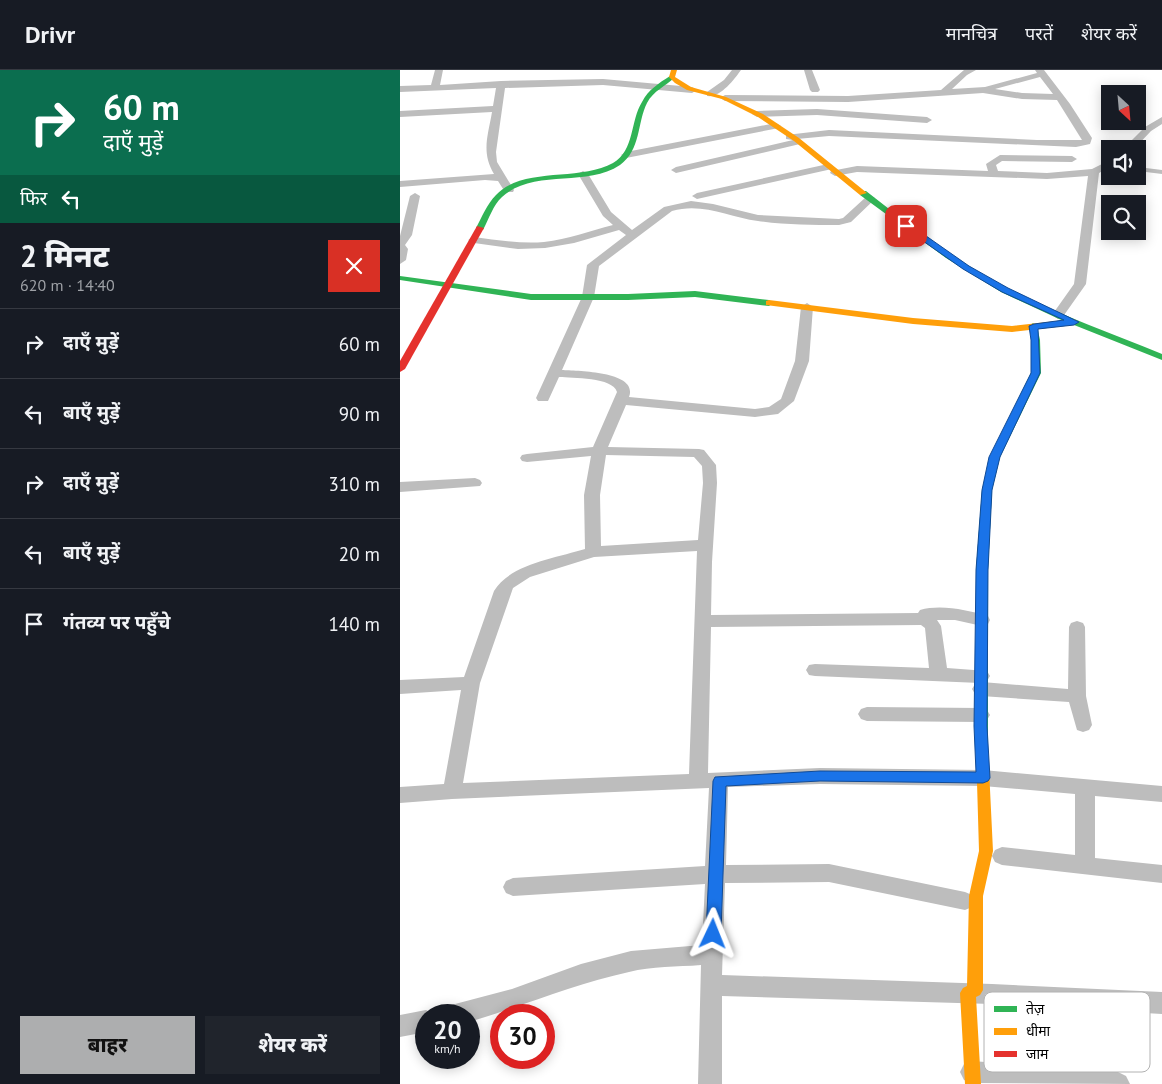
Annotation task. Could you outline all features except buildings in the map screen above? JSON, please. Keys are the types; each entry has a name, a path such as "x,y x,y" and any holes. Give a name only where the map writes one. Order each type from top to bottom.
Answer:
{"street":[{"path":"435,87 439,70"},
{"path":"710,94 728,82 737,70"},
{"path":"808,70 815,90"},
{"path":"944,92 966,71"},
{"path":"676,170 793,140 829,133 1037,143 1076,144 1086,142 1087,138 1041,72 983,90"},
{"path":"400,369 499,196 517,185 583,174 610,166 622,160 640,123 643,105 660,86 673,74 678,84 692,90"},
{"path":"400,89 489,81 501,84 603,82 692,90 724,98 757,114 776,126 870,199 966,268 1005,290 1058,315 1162,357"},
{"path":"501,84 491,152 492,162 509,190"},
{"path":"724,98 848,98 983,90 1022,96 1060,97"},
{"path":"400,114 497,109"},
{"path":"757,114 817,112 927,120"},
{"path":"1137,140 1148,129 1162,120"},
{"path":"626,155 776,126"},
{"path":"994,174 991,164 1000,158 1072,159"},
{"path":"543,398 588,297 593,265 668,209 715,192 832,170 1047,176 1094,172 1101,169"},
{"path":"1058,315 1080,284 1094,172"},
{"path":"583,174 607,214 631,235"},
{"path":"400,184 485,177 502,178"},
{"path":"715,192 718,208"},
{"path":"400,260 402,249 400,245 406,234 415,196"},
{"path":"698,197 718,208 756,218 840,222 848,220 870,199"},
{"path":"474,240 519,246 545,244 567,241 621,226"},
{"path":"400,278 449,284 508,295 588,297 695,294 923,322 1012,329 1074,322"},
{"path":"620,400 755,413 773,412 787,401 802,361 807,307"},
{"path":"968,993 975,990 976,896 986,851 981,682 982,570 987,490 994,457 1036,373 1034,326"},
{"path":"555,373 613,380 624,387 599,451 592,495 593,552"},
{"path":"527,458 599,451 699,453 709,465 710,483 705,545 698,782"},
{"path":"400,487 475,483"},
{"path":"452,791 471,683 502,591 507,584 524,574 593,552 705,545"},
{"path":"926,614 955,614 982,620"},
{"path":"702,621 925,619 933,626 939,674"},
{"path":"1077,627 1077,696 1083,725"},
{"path":"815,670 939,674 1077,696"},
{"path":"400,688 471,683"},
{"path":"867,714 981,715"},
{"path":"400,795 452,791 820,776 983,778 1085,786 1162,795"},
{"path":"710,1084 711,985 719,781"},
{"path":"1085,786 1085,866"},
{"path":"1002,856 1162,874"},
{"path":"514,887 716,874 829,872 964,901"},
{"path":"480,1008 512,999 581,974 631,961 712,954"},
{"path":"711,985 984,994"},
{"path":"968,993 972,1078 1118,1084"},
{"path":"400,1026 415,1023"}],"lane":[{"path":"1146,170 1162,172"}],"traffic: fast":[{"path":"480,228 497,198 511,188 539,180 603,170 616,164 623,158 632,144 644,103 656,88 672,77"},
{"path":"863,193 949,257 985,280 1062,317 1162,357"},
{"path":"400,278 531,297 628,297 695,294 769,303"},
{"path":"982,748 982,570 987,490 995,457 1036,373 1036,340 1033,326"}],"traffic: slow":[{"path":"674,70 672,77 677,82 696,91 724,98 779,127 863,193"},
{"path":"769,303 913,321 1012,329 1074,322"},
{"path":"973,1084 968,993 975,990 976,896 986,851 982,748"}],"traffic: jam":[{"path":"400,369 480,228"}],"route":[{"path":"713,934 719,781 820,776 983,778 981,726 982,570 987,490 994,457 1036,373 1034,326 1074,322 1005,290 966,268 906,226"}]}
